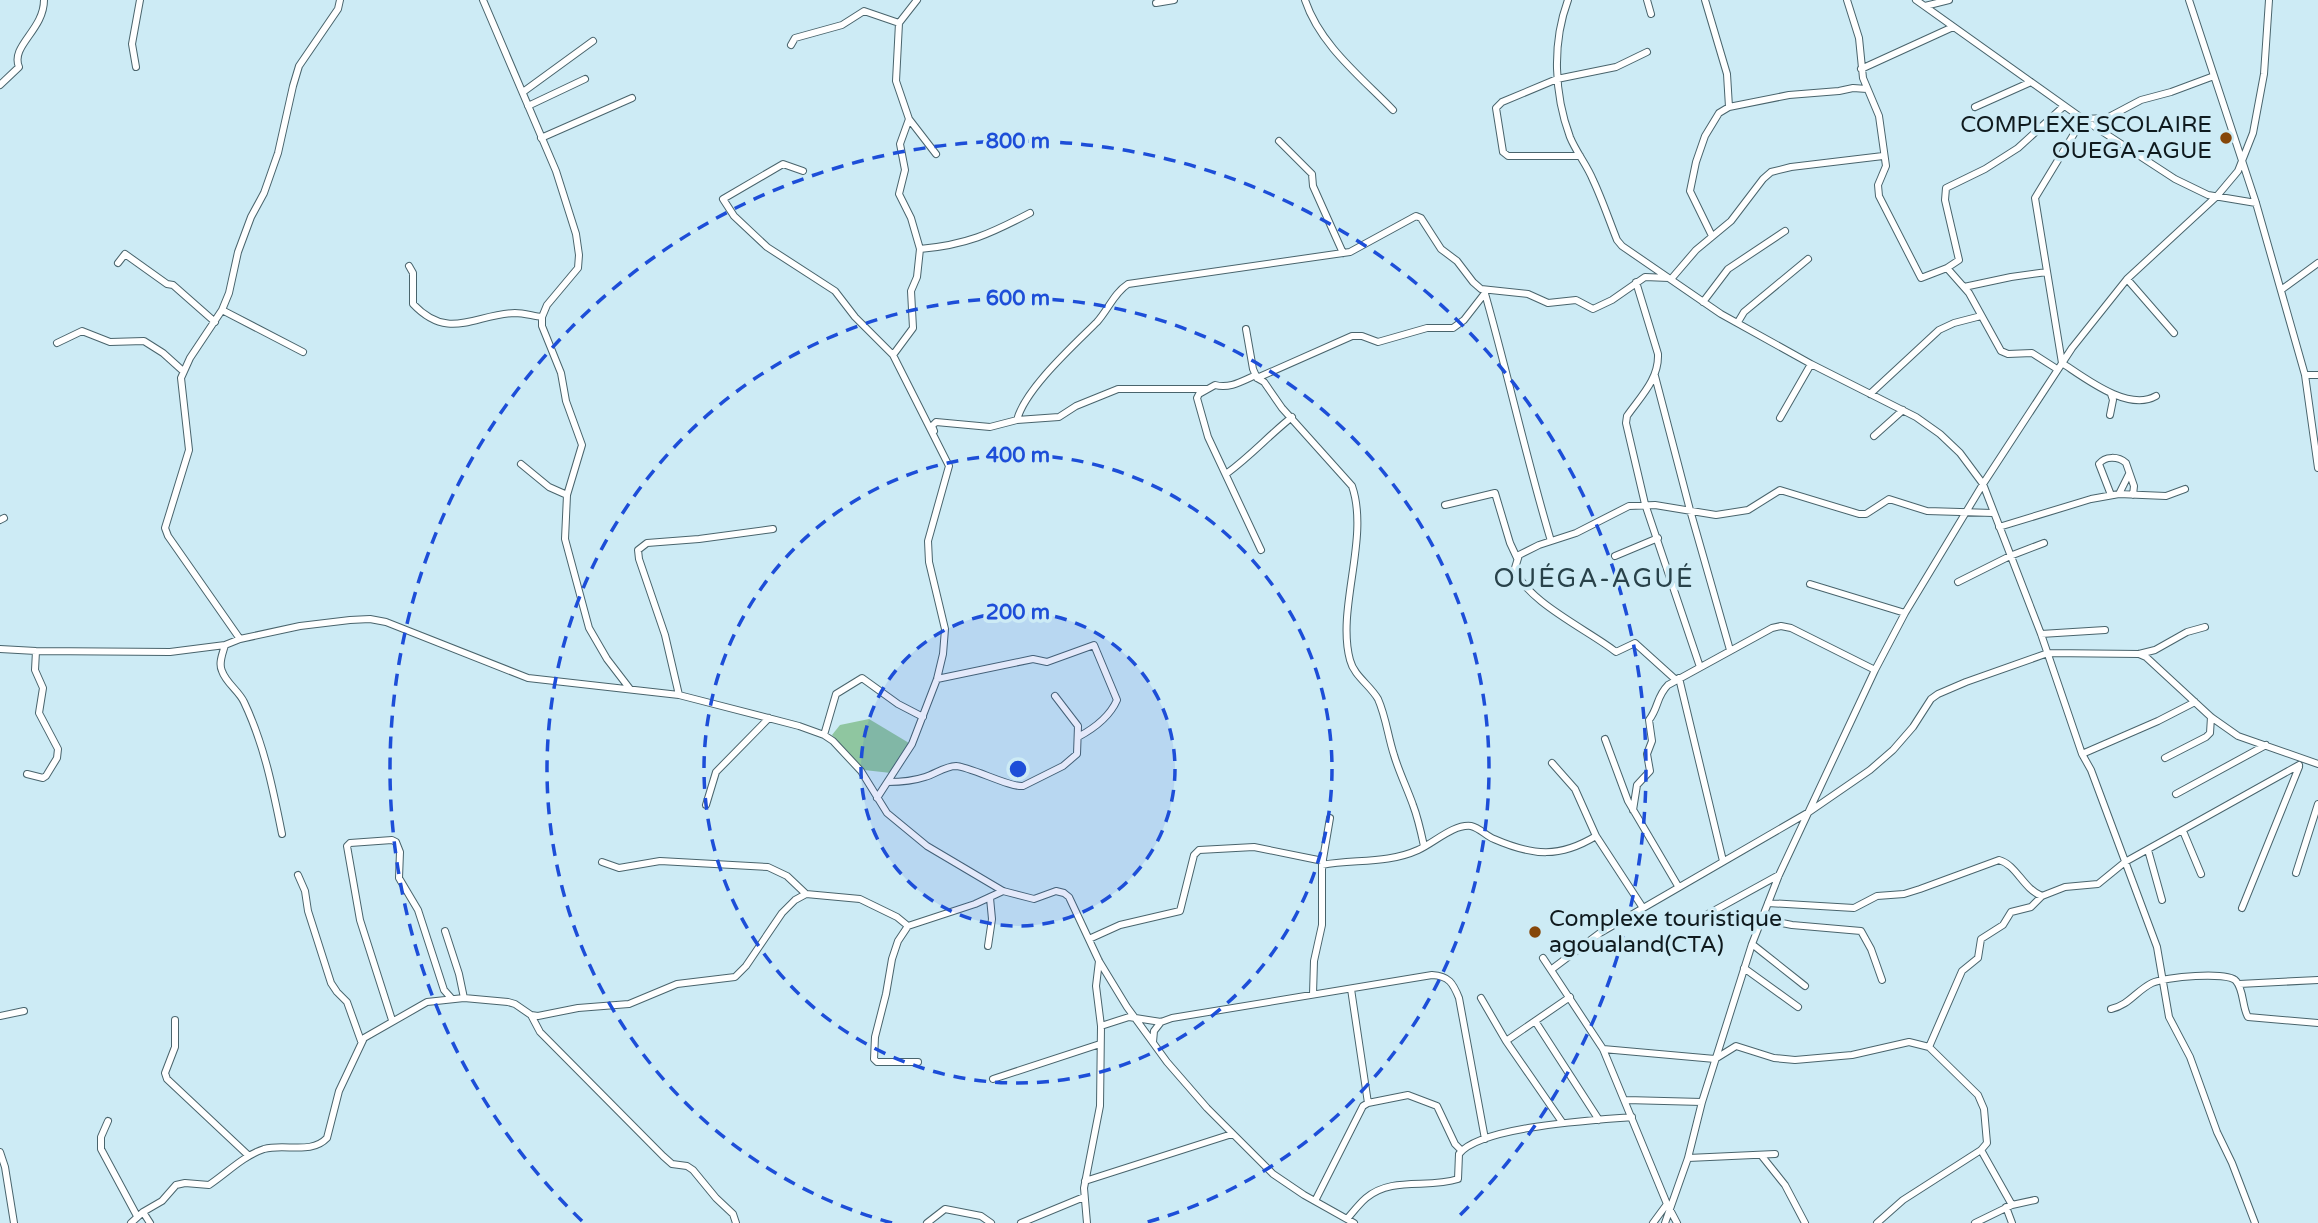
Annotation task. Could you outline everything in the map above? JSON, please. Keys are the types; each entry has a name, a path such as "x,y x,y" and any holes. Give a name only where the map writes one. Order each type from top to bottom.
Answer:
{"street":[{"path":"0,85 19,67 15,60 18,49 40,19 44,0"},
{"path":"136,67 132,44 140,0"},
{"path":"240,639 168,536 165,527 189,450 180,387 183,371 215,322 229,293 238,252 278,153 299,66 338,9 340,0"},
{"path":"483,0 523,92 576,233 578,268 547,305 542,317 542,326 561,373 566,401 582,445 567,495 565,539 589,628 607,659 631,689"},
{"path":"917,0 899,23 896,81 909,119 936,154"},
{"path":"1156,3 1174,0"},
{"path":"1305,0 1324,39 1393,110"},
{"path":"1568,0 1557,50 1558,79 1568,130 1598,190 1617,240 1630,253 1672,278 1703,302 1811,364 1928,425 1968,462 1983,484 2048,653 2082,754 2091,770 2157,947 2169,1017 2190,1058 2255,1223"},
{"path":"1647,0 1651,14"},
{"path":"1705,0 1727,74 1729,107"},
{"path":"1847,0 1859,38 1861,69 1867,89 1878,110 1886,166 1878,185 1880,196 1919,276 1924,278 1947,268 1960,257 1945,200 1946,188 1985,169 2018,148 2064,106"},
{"path":"1916,0 2064,106 2187,186 2203,194 2256,203"},
{"path":"1924,6 1949,0"},
{"path":"2189,0 2256,203 2305,375 2318,468"},
{"path":"1665,1223 1668,1207 1688,1158 1702,1102 1752,944 1779,875 1875,670 1905,613 1965,513 2060,366 2127,279 2217,196 2242,163 2253,133 2264,74 2269,0"},
{"path":"791,45 795,38 842,25 864,11 899,23"},
{"path":"1861,69 1952,27"},
{"path":"523,92 593,41"},
{"path":"1580,156 1508,156 1503,152 1496,116 1497,105 1558,79 1616,67 1647,52"},
{"path":"2083,119 2107,118 2141,100 2214,76"},
{"path":"528,106 552,92 585,79"},
{"path":"1975,107 2031,82"},
{"path":"1712,236 1690,191 1705,136 1719,113 1729,107 1788,95 1867,89"},
{"path":"541,138 632,98"},
{"path":"893,355 913,328 911,291 917,277 920,249 911,218 899,194 905,170 900,144 909,119"},
{"path":"2060,366 2035,198 2083,119"},
{"path":"1279,141 1312,174 1313,186 1343,253"},
{"path":"1672,278 1696,250 1731,221 1763,179 1775,170 1883,156"},
{"path":"803,171 783,164 723,199 734,216 767,247 835,291 855,317 893,355 949,466 928,541 929,562 945,629 943,654 937,679 912,744 877,798"},
{"path":"920,249 958,244 988,236 1030,213"},
{"path":"1017,420 1025,400 1098,321 1128,284 1356,250 1417,216 1441,249 1457,261 1485,292 1522,293 1548,303 1576,300 1592,309 1612,300 1649,276 1672,278"},
{"path":"1703,302 1728,269 1786,231"},
{"path":"118,263 125,254 167,284 173,285 215,322"},
{"path":"1738,322 1744,312 1808,260"},
{"path":"2281,290 2318,263"},
{"path":"409,266 413,273 413,304 426,317 461,325 514,313 542,317"},
{"path":"1947,268 1964,287 2001,351 2013,354 2032,353 2111,394 2142,400 2156,396"},
{"path":"1964,287 2011,276 2047,272"},
{"path":"2127,279 2174,333"},
{"path":"1636,282 1658,354 1658,365 1655,376 1627,416 1626,423 1645,504 1700,667"},
{"path":"1261,550 1208,437 1197,395 1215,385 1232,386 1352,335 1378,342 1427,328 1457,326 1485,292"},
{"path":"1485,292 1532,479 1551,541"},
{"path":"222,310 303,352"},
{"path":"1870,394 1939,330 1981,316"},
{"path":"1246,329 1253,369 1257,376 1352,486 1355,496 1355,558 1348,615 1347,641 1350,662 1377,698 1414,806 1424,846"},
{"path":"57,343 82,331 110,342 144,341 183,371"},
{"path":"1780,418 1811,364"},
{"path":"2305,375 2318,375"},
{"path":"1655,376 1730,650"},
{"path":"934,433 933,426 936,422 990,427 1017,420 1059,417 1076,406 1118,389 1207,389"},
{"path":"2110,415 2113,400 2111,394"},
{"path":"1874,436 1903,410"},
{"path":"1226,474 1292,417"},
{"path":"2115,495 2099,467 2101,462 2109,458 2123,460 2128,467 2134,486 2133,495"},
{"path":"521,464 549,487 567,495"},
{"path":"2115,495 2129,474"},
{"path":"1999,527 2077,502 2115,495 2166,496 2185,489"},
{"path":"1723,861 1677,679 1635,643 1616,652 1555,612 1519,580 1515,568 1517,558 1523,552 1576,533 1623,507 1645,504 1709,515 1743,512 1782,490 1859,514 1866,514 1889,499 1919,510 1993,513"},
{"path":"1446,505 1494,493 1517,558"},
{"path":"680,695 665,635 638,550 648,543 773,529"},
{"path":"1615,556 1658,538"},
{"path":"1958,582 2011,555 2045,543"},
{"path":"1811,584 1905,613"},
{"path":"0,649 170,652 225,645 240,639 300,626 370,619 406,628 487,664 528,678 680,695 824,735 849,757 887,813 916,839 1003,891 1034,899 1056,891 1069,897 1099,961 1134,1017 1207,1108 1273,1174 1354,1223"},
{"path":"1633,810 1637,785 1650,771 1647,754 1652,741 1649,720 1656,710 1659,694 1677,679 1772,628 1781,626 1791,628 1875,670"},
{"path":"1552,969 1600,933 1809,812 1870,770 1893,750 1913,727 1931,699 1966,682 2048,653 2139,654 2155,650 2187,632 2205,627"},
{"path":"2041,634 2105,630"},
{"path":"225,645 220,661 222,671 243,699 260,743 268,765 282,834"},
{"path":"937,679 1033,659 1047,662 1094,645 1117,700 1096,726 1078,737"},
{"path":"27,774 43,778 58,754 58,749 39,713 43,688 35,670 36,651"},
{"path":"2139,654 2146,657 2211,717 2238,736 2266,745 2300,762 2318,764"},
{"path":"824,735 836,694 862,678 898,704 923,717"},
{"path":"888,782 926,777 957,766 1020,788 1074,758 1078,750 1078,726 1055,696"},
{"path":"2082,754 2195,702"},
{"path":"2165,758 2206,737 2210,733 2211,717"},
{"path":"706,805 716,772 769,718"},
{"path":"1605,739 1620,784 1678,886"},
{"path":"2175,794 2266,745"},
{"path":"1929,1047 1962,971 1978,958 1980,939 2003,925 2011,912 2031,907 2042,895 2065,887 2098,884 2125,862 2300,762"},
{"path":"2242,908 2300,762"},
{"path":"1552,763 1575,789 1596,836 1643,908"},
{"path":"2296,873 2318,804"},
{"path":"1313,994 1314,961 1322,925 1322,863 1329,818"},
{"path":"1088,939 1120,925 1180,911 1194,855 1199,850 1254,847 1322,863 1391,858 1468,826 1478,828 1489,837 1520,850 1536,852 1576,848 1596,836"},
{"path":"2183,831 2201,874"},
{"path":"392,1020 360,920 347,846 350,843 396,842 400,852 399,878 418,910 444,990 452,999"},
{"path":"2148,850 2162,900"},
{"path":"1768,903 1854,908 1877,896 1920,890 2000,860 2007,863 2027,887 2042,895"},
{"path":"603,862 620,868 657,861 768,867 787,876 806,894"},
{"path":"298,875 331,983 349,1006 361,1041"},
{"path":"1699,919 1779,875"},
{"path":"918,1062 877,1062 874,1059 875,1037 898,941 908,926 1003,891"},
{"path":"531,1015 629,1004 677,984 735,976 746,965 782,913 795,900 806,894 860,899 897,916 908,926"},
{"path":"988,946 992,919 990,898"},
{"path":"1764,913 1782,923 1792,925 1861,931 1871,948 1882,980"},
{"path":"445,931 464,999"},
{"path":"1752,944 1805,986"},
{"path":"1544,958 1603,1049 1677,1223"},
{"path":"1087,1223 1085,1181 1100,1106 1101,1026 1096,986 1099,961"},
{"path":"1744,968 1798,1007"},
{"path":"1101,1026 1134,1017 1161,1021 1432,975 1445,976 1453,983 1459,998 1485,1139"},
{"path":"2111,1009 2126,1004 2145,987 2163,979 2228,977 2239,984 2318,980"},
{"path":"2239,984 2246,1015 2251,1019 2318,1023"},
{"path":"1351,989 1368,1103"},
{"path":"1506,1041 1570,997"},
{"path":"1481,998 1506,1041 1562,1122"},
{"path":"131,1223 140,1214 162,1201 176,1185 209,1185 249,1156 276,1147 308,1147 323,1143 327,1138 339,1091 361,1041 392,1020 427,1002 464,999 508,1002 531,1015 540,1032 663,1156 672,1164 687,1166 693,1170 716,1198 733,1213 736,1223"},
{"path":"0,1016 24,1011"},
{"path":"175,1020 175,1047 165,1073 167,1079 249,1156"},
{"path":"1153,1043 1154,1031 1161,1021"},
{"path":"1535,1021 1599,1120"},
{"path":"1603,1049 1715,1059 1736,1046 1774,1058 1795,1060 1852,1055 1909,1042 1929,1047 1978,1095 1984,1109 1986,1146 1903,1200 1877,1223"},
{"path":"993,1079 1100,1044"},
{"path":"1315,1201 1363,1106 1368,1103 1408,1095 1437,1106 1455,1144 1461,1150"},
{"path":"1626,1100 1702,1102"},
{"path":"1347,1219 1366,1198 1378,1190 1391,1186 1458,1179 1461,1150 1485,1139 1562,1122 1632,1117"},
{"path":"108,1121 101,1137 101,1149 140,1214 150,1223"},
{"path":"1085,1181 1232,1134"},
{"path":"1981,1150 2009,1206 2012,1223"},
{"path":"0,1152 14,1223"},
{"path":"1688,1158 1774,1154"},
{"path":"1761,1155 1785,1185 1805,1223"},
{"path":"1020,1223 1084,1197"},
{"path":"1975,1223 1985,1221 2009,1206 2035,1200"},
{"path":"1653,1223 1668,1207"},
{"path":"927,1223 945,1209 981,1216 991,1223"}],"green space":[{"path":"869,719 909,743 891,773 864,770 832,735 840,725"}],"place":[{"name":"COMPLEXE SCOLAIRE OUEGA-AGUE","path":"2226,138"},
{"name":"Complexe touristique agoualand(CTA)","path":"1535,932"}],"district":[{"name":"OUÉGA-AGUÉ","path":"1594,578"}]}
